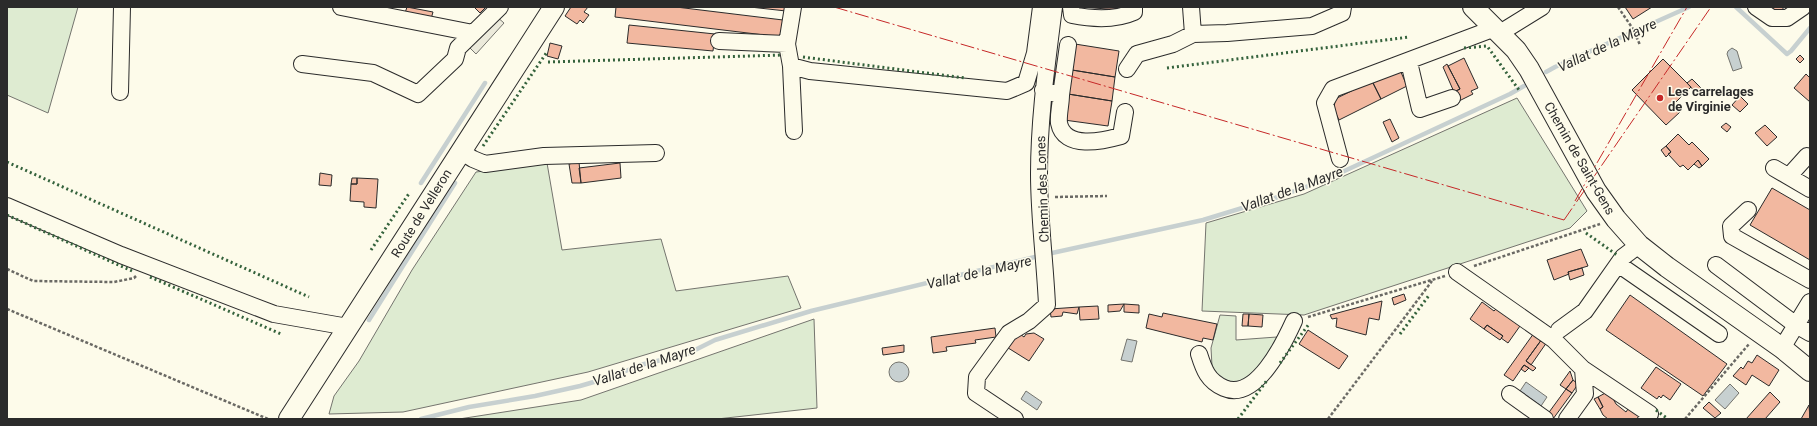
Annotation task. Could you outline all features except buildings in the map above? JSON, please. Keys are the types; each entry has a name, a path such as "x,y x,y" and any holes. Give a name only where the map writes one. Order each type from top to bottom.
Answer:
{"main road":[{"name":"Route de Velleron","path":"289,419 554,7"},
{"name":"Chemin de Saint-Gens","path":"1473,7 1497,30 1529,69 1596,191 1616,219 1639,245 1666,267 1758,333 1782,348 1810,362"},
{"name":"Chemin de Saint-Gens","path":"1782,348 1810,371"}],"street":[{"path":"120,92 122,7"},
{"path":"341,7 473,33"},
{"path":"302,64 373,73 418,94 455,59 458,48 500,7"},
{"path":"794,7 787,44 791,66 794,131"},
{"path":"791,66 810,71 1007,91 1026,83 1035,53 1041,7"},
{"name":"Chemin des Lones","path":"1015,419 976,393 977,377 1009,333 1029,321 1047,305 1040,196 1040,132 1043,90 1054,7"},
{"path":"1071,7 1072,15 1083,17 1122,17 1134,12 1134,7"},
{"path":"1191,7 1193,34"},
{"path":"1127,69 1137,54 1173,44 1193,34 1226,33 1312,26 1342,13 1343,7"},
{"path":"1340,159 1325,103 1333,89 1497,30 1542,7"},
{"path":"1756,7 1772,18 1788,18 1803,7"},
{"path":"719,41 787,44"},
{"path":"1068,45 1061,95 1059,123 1064,134 1076,141 1106,141 1122,136 1125,112"},
{"path":"1409,62 1420,109 1452,98"},
{"path":"1043,90 1061,95"},
{"path":"460,151 485,164 544,156 656,153"},
{"path":"1789,176 1807,156 1810,157"},
{"path":"1774,168 1810,189"},
{"path":"7,206 145,265 274,314 348,327"},
{"path":"1748,210 1731,226 1732,236 1810,280"},
{"path":"1559,330 1585,311 1623,257 1639,245"},
{"path":"1618,264 1719,334"},
{"path":"1716,265 1796,325 1810,333"},
{"path":"1457,272 1554,340 1582,369 1650,414 1646,419"},
{"path":"1782,348 1810,302"},
{"path":"1199,354 1204,371 1213,383 1226,389 1239,389 1253,384 1267,369 1286,338 1294,321"},
{"path":"1567,419 1585,394 1582,369"},
{"path":"1510,394 1545,419"}],"path":[{"path":"1618,7 1633,29 1640,45"},
{"path":"1040,196 1107,196"},
{"path":"7,269 33,282 114,282 134,278 145,265"},
{"path":"1328,419 1432,280"},
{"path":"7,308 268,419"},
{"path":"1685,419 1758,333"}],"green space":[{"path":"7,7 78,7 48,113 7,95"},
{"path":"1517,98 1587,211 1570,228 1304,315 1202,311 1206,223 1304,194"},
{"path":"547,163 562,250 661,239 676,291 788,276 801,308 588,372 403,412 329,414 334,396 359,361 412,270 476,172"},
{"path":"1220,315 1236,316 1236,340 1281,338 1249,383 1220,382 1212,366 1211,348"},
{"path":"814,319 817,408 717,419 459,419 581,400"}],"shaded area":[{"path":"496,16 504,23 476,54 468,46"},
{"path":"1732,48 1737,51 1742,68 1733,71 1727,54"},
{"path":"1127,339 1137,341 1132,362 1121,360"},
{"path":"895,362 903,362 909,368 909,376 903,382 895,382 889,376 889,368"},
{"path":"1526,382 1547,397 1541,406 1520,391"},
{"path":"1730,384 1739,393 1725,409 1715,400"},
{"path":"1026,391 1042,402 1037,410 1021,399"}],"waterway":[{"name":"Vallat de la Mayre","path":"1546,72 1689,7"},
{"name":"Vallat de la Mayre","path":"1736,7 1787,54 1810,28"},
{"path":"421,183 485,83"},
{"name":"Vallat de la Mayre","path":"421,419 469,407 535,396 580,386 611,377 640,365 687,354 715,340 811,311 1043,255 1203,220 1278,197 1325,180 1510,94 1524,86"},
{"path":"369,320 455,183"}],"hedge":[{"path":"1167,68 1409,37"},
{"path":"1464,48 1487,46 1519,90"},
{"path":"483,146 547,52"},
{"path":"548,62 783,55"},
{"path":"803,57 965,78"},
{"path":"7,162 309,297"},
{"path":"371,250 410,192"},
{"path":"7,215 132,271"},
{"path":"1586,233 1617,255"},
{"path":"150,277 281,334"},
{"path":"1400,334 1430,294"},
{"path":"1280,363 1309,324"},
{"path":"1238,419 1268,379"},
{"path":"1656,410 1668,419"}],"power":[{"path":"834,7 1564,220"},
{"path":"1575,201 1687,7"},
{"path":"1564,220 1711,7"}],"place":[{"name":"Les carrelages de Virginie","path":"1660,98"}]}
